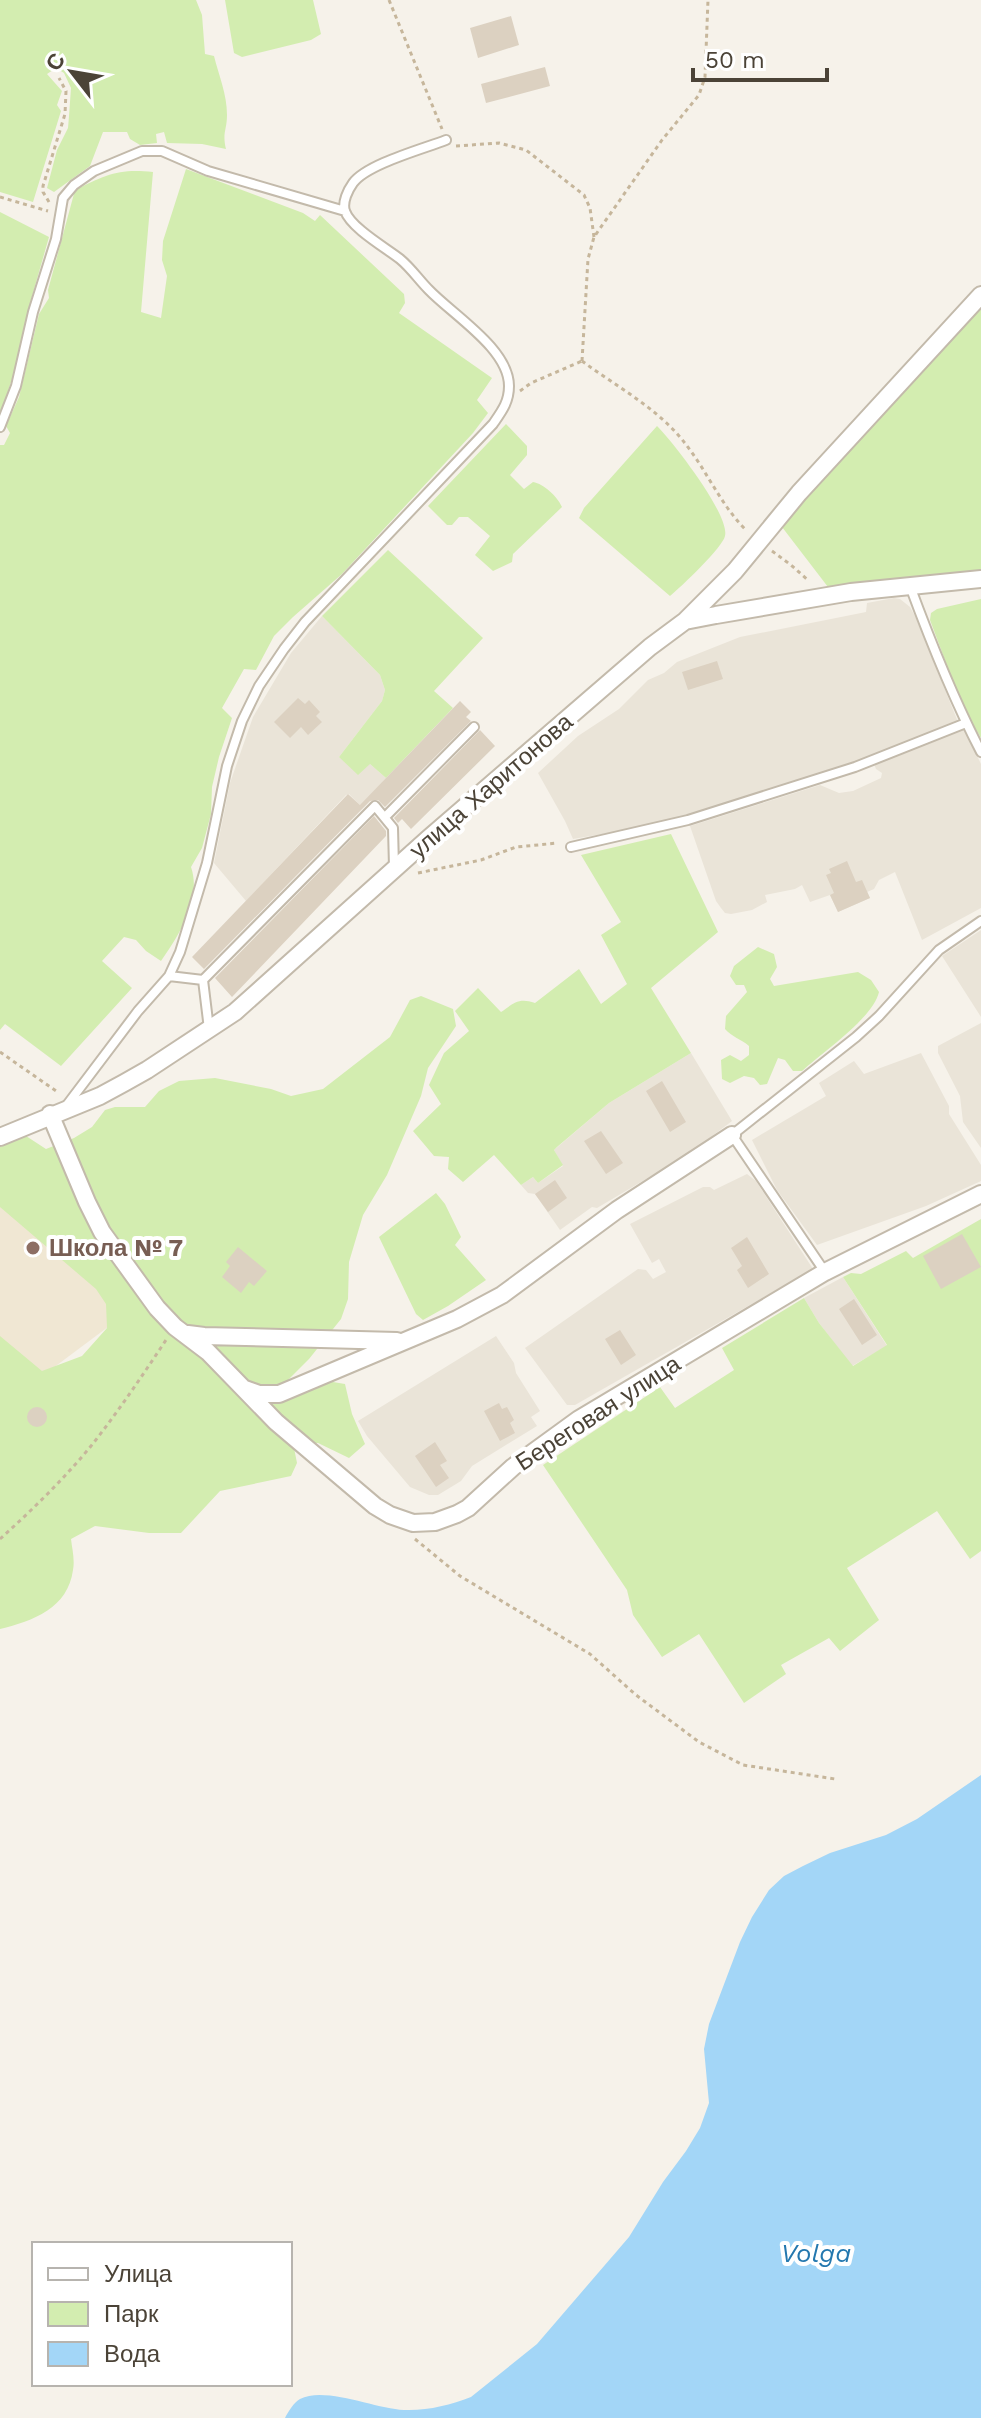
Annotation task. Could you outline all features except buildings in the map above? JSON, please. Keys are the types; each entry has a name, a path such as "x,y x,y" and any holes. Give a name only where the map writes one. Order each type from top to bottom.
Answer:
{"street":[{"path":"685,621 715,593 859,426 981,295"},
{"name":"улица Харитонова","path":"0,1137 62,1108 100,1096 147,1070 252,999 394,870 650,647 685,621 851,592 981,579"},
{"name":"Береговая улица","path":"62,1108 87,1202 102,1232 157,1308 208,1352 276,1422 375,1506 402,1520 424,1524 468,1508 513,1467 579,1419 825,1272 981,1194"},
{"path":"240,1386 259,1394 279,1394 457,1319 502,1295 617,1210 732,1135"},
{"path":"179,1329 204,1336 402,1341"}],"lane":[{"path":"62,1108 169,976 180,952 207,863 227,766 242,721 259,686 305,622 493,424 507,404 509,384 505,366 492,348 403,262 354,224 345,211 345,197 353,183 366,171 446,140"},
{"path":"0,427 16,386 33,312 56,239 63,198 74,185 108,164 153,150 248,184 345,211"},
{"path":"910,586 929,641 981,752"},
{"path":"571,847 688,820 855,767 966,723"},
{"path":"385,817 474,727"},
{"path":"203,980 375,806 393,828 394,870"},
{"path":"825,1272 732,1135 856,1037 939,950 981,921"},
{"path":"169,976 203,980"},
{"path":"203,980 209,1030"}],"path":[{"path":"389,0 446,140 460,147 499,143 526,150 584,195 590,208 594,237"},
{"path":"582,361 588,259 594,237 703,87 708,0"},
{"path":"59,78 66,91 65,114 43,186 46,198 59,214"},
{"path":"0,197 59,214"},
{"path":"507,404 531,383 582,361"},
{"path":"582,361 675,432 731,513 759,542 802,573 822,597"},
{"path":"394,870 421,872 481,860 528,845 560,843 571,847"},
{"path":"0,1052 62,1108"},
{"path":"0,1539 89,1448 179,1329"},
{"path":"411,1536 460,1576 590,1654 636,1695 699,1742 743,1765 835,1779"}],"shaded area":[{"path":"894,598 910,607 916,618 958,722 865,759 690,815 573,839 538,773 578,736 619,709 648,680 664,673 677,662 740,637 866,612 867,603"},
{"path":"322,616 380,675 385,690 382,701 339,757 370,764 386,778 361,806 349,794 346,795 246,901 214,863 230,783 253,717 291,653"},
{"path":"964,729 981,764 981,908 922,940 895,872 879,880 874,889 867,892 870,898 838,912 830,895 810,902 802,885 765,895 767,902 752,910 731,914 721,908 690,826 820,785 839,793 853,791 881,778 882,773 874,764"},
{"path":"981,930 981,1017 942,956"},
{"path":"981,1023 981,1148 963,1122 960,1096 938,1053 938,1046"},
{"path":"691,1053 732,1121 690,1153 597,1208 592,1207 560,1230 535,1194 528,1193 521,1185 533,1177 538,1183 563,1166 554,1150 609,1103"},
{"path":"921,1053 949,1106 949,1114 981,1165 981,1181 926,1206 817,1245 777,1190 752,1140 826,1096 819,1083 854,1061 864,1074"},
{"path":"747,1174 756,1181 813,1269 575,1405 567,1405 525,1348 638,1269 646,1270 653,1279 666,1272 659,1259 652,1263 630,1224 703,1187 714,1190"},
{"name":"Школа № 7","path":"0,1195 128,1312 41,1377 0,1355"},
{"path":"843,1277 887,1346 852,1366 804,1298"},
{"path":"496,1336 540,1411 531,1417 537,1426 472,1466 461,1481 438,1495 429,1495 410,1487 358,1421"}],"green space":[{"path":"0,0 196,0 202,15 205,54 214,56 224,92 226,149 202,144 167,143 164,132 156,134 157,143 140,145 130,139 127,132 103,132 90,166 54,192 47,188 57,150 68,128 71,88 64,73 56,68 47,74 62,91 57,105 61,111 33,202 0,192"},
{"path":"225,0 313,0 321,34 311,40 242,57 234,53"},
{"path":"186,169 303,213 315,221 320,215 404,294 405,303 399,313 492,378 477,400 488,413 342,574 274,636 256,670 244,669 222,708 232,718 212,787 211,814 202,848 191,867 193,892 187,916 161,961 136,940 124,937 102,961 132,988 61,1066 5,1024 0,1030 0,445 4,445 10,433 6,426 19,397 39,314 49,298 48,290 75,190 112,174 153,172 141,312 161,318 167,276 162,260 163,241"},
{"path":"0,212 49,237 0,415"},
{"path":"981,305 981,570 828,587 782,527 792,511"},
{"path":"506,424 527,446 527,455 510,475 524,489 533,482 541,485 554,495 562,507 513,554 512,562 493,571 475,555 490,536 468,517 459,517 452,525 447,525 428,506"},
{"path":"657,426 710,496 719,512 725,536 710,557 670,596 579,518 584,508"},
{"path":"388,550 483,638 434,691 453,708 386,778 370,764 358,775 339,757 382,701 385,690 380,675 322,616"},
{"path":"981,599 981,738 962,706 930,620 931,613 937,609"},
{"path":"671,834 718,932 651,988 691,1053 609,1103 557,1147 554,1150 563,1165 538,1183 533,1177 521,1185 494,1155 463,1182 448,1169 449,1157 434,1156 413,1131 441,1104 429,1085 444,1053 469,1031 455,1011 478,988 501,1012 520,1001 535,1003 579,969 601,1004 627,984 601,935 621,922 581,855"},
{"path":"758,947 774,954 777,967 770,979 774,986 858,972 871,980 879,992 858,1023 802,1071 793,1071 785,1060 778,1058 767,1084 760,1085 754,1078 744,1076 730,1083 722,1079 721,1060 730,1055 741,1061 749,1055 749,1046 725,1029 726,1016 747,992 744,985 736,985 730,976 734,966"},
{"path":"421,996 453,1009 456,1026 428,1068 421,1096 387,1175 363,1215 349,1262 348,1299 341,1319 283,1385 315,1379 345,1384 352,1414 365,1444 349,1458 318,1443 293,1443 297,1463 291,1476 220,1491 181,1533 149,1533 95,1526 71,1539 74,1558 70,1583 56,1603 36,1617 0,1629 0,1336 42,1371 82,1356 107,1328 106,1304 96,1289 0,1207 0,1147 26,1136 46,1149 92,1127 105,1110 145,1107 159,1091 179,1081 215,1078 291,1096 323,1089 390,1037 410,1000"},
{"path":"436,1193 461,1237 455,1245 486,1280 423,1320 416,1314 379,1237"},
{"path":"981,1219 981,1551 970,1559 937,1511 847,1568 879,1620 840,1651 829,1638 781,1665 786,1674 744,1703 699,1634 662,1657 633,1615 627,1590 543,1465 660,1387 675,1408 734,1370 722,1348 804,1298 819,1323 853,1366 887,1345 843,1277 851,1273 861,1274 906,1251 913,1258"}],"water":[{"name":"Volga","path":"981,1775 981,2418 285,2418 298,2400 310,2396 337,2397 404,2410 455,2403 471,2397 537,2344 629,2237 700,2128 709,2103 704,2049 709,2024 740,1942 769,1890 784,1876 830,1853 886,1835 917,1819"}],"place":[{"name":"Школа № 7","path":"33,1248"}]}
